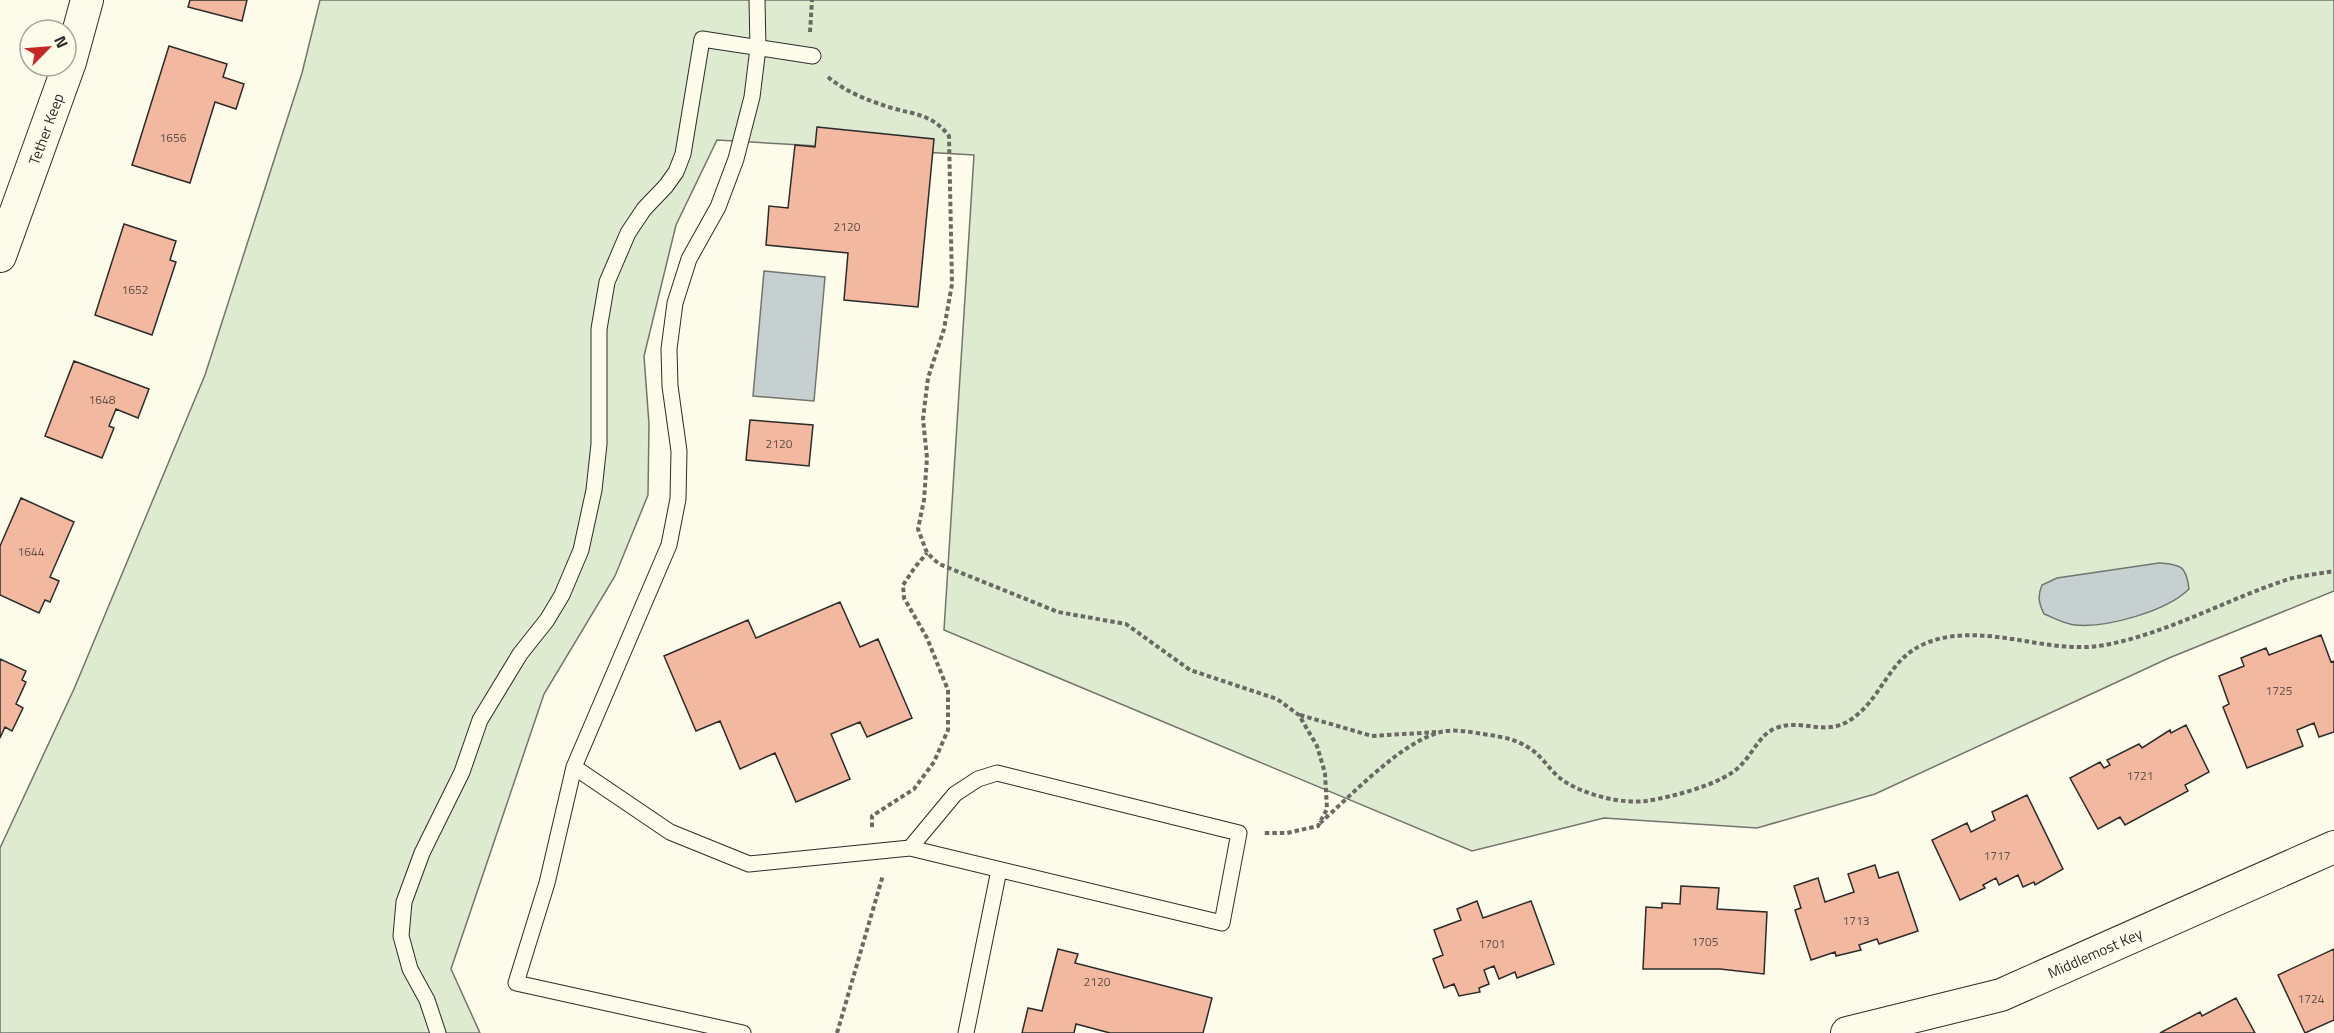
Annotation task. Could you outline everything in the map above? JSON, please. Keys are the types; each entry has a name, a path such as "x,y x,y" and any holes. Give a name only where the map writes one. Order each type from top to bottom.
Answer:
{"street":[{"name":"Tether Keep","path":"0,255 70,62 87,0"},
{"name":"Middlemost Key","path":"1846,1033 2001,995 2334,847"}],"lane":[{"path":"743,1033 516,983 547,883 574,767 669,545 678,498 679,451 670,386 669,349 675,303 689,259 717,207 736,159 752,97 758,48 756,0"},
{"path":"438,1033 427,1000 410,969 401,936 404,902 422,853 462,772 480,720 520,654 547,620 562,595 581,550 594,490 599,444 599,329 607,282 628,233 644,209 676,172 683,154 702,39 813,56"},
{"path":"574,767 670,832 749,864 910,848 1222,923 1239,833 997,773 978,779 955,794 910,848"},
{"path":"966,1033 999,870"}],"path":[{"path":"812,0 810,34 813,56 825,74 842,89 891,107 929,117 950,136 952,284 944,329 928,378 923,419 927,458 924,500 918,529 927,553 939,564 1058,612 1126,624 1190,670 1277,699 1299,714 1372,736 1458,731 1514,738 1535,753 1563,781 1600,798 1644,801 1718,781 1740,767 1760,740 1776,728 1793,726 1825,729 1845,724 1860,714 1899,660 1924,644 1954,636 1981,635 2069,648 2104,645 2135,638 2291,579 2334,571"},
{"path":"837,1033 884,873 872,816 914,789 934,762 948,730 948,690 927,638 904,598 903,585 927,553"},
{"path":"1299,714 1317,746 1325,773 1327,809 1318,826"},
{"path":"1239,833 1287,833 1318,826 1403,750 1438,732"}],"green space":[{"path":"320,0 2334,0 2334,591 2169,658 1875,794 1757,828 1604,818 1472,851 944,630 974,155 717,140 676,225 644,356 649,424 648,495 615,576 544,694 451,969 480,1033 0,1033 0,848 74,689 205,375 302,73"}],"shaded area":[{"path":"764,271 825,277 814,401 753,396"},
{"path":"2159,563 2181,568 2186,575 2189,589 2152,611 2103,624 2075,625 2044,614 2041,607 2039,597 2042,585 2057,578"}],"building":[{"path":"190,0 247,0 242,21 188,7"},
{"path":"169,46 227,64 223,77 244,84 236,109 215,102 190,183 132,165"},
{"path":"817,127 934,139 918,307 844,300 848,253 766,245 769,206 788,208 795,145 815,147"},
{"path":"124,224 176,241 170,260 176,262 152,335 95,315"},
{"path":"74,361 149,389 138,418 116,409 109,426 114,428 102,458 45,436"},
{"path":"750,420 813,425 809,466 746,460"},
{"path":"21,498 74,522 50,577 59,581 50,602 45,600 39,613 0,595 0,546"},
{"path":"840,602 860,647 878,639 912,718 867,737 860,722 831,734 850,779 796,802 775,753 740,769 720,721 696,731 664,656 748,620 756,638"},
{"path":"2321,635 2331,662 2334,661 2334,732 2319,737 2314,723 2297,730 2303,746 2247,768 2223,707 2229,704 2219,676 2244,666 2241,658 2266,648 2269,655"},
{"path":"0,659 26,671 22,680 26,682 16,704 23,708 12,731 5,727 0,738"},
{"path":"2186,725 2209,772 2185,785 2188,791 2125,825 2120,817 2098,829 2070,778 2100,762 2104,768 2110,765 2107,760 2139,744 2142,748 2170,730 2171,733"},
{"path":"2027,795 2063,869 2035,885 2034,882 2023,887 2018,875 1999,885 1996,878 1983,885 1985,888 1960,900 1932,840 1967,823 1971,832 1995,820 1992,812"},
{"path":"1875,865 1879,878 1898,872 1918,931 1879,944 1877,939 1859,945 1861,950 1836,956 1835,952 1811,960 1795,910 1801,908 1794,886 1818,878 1825,902 1854,892 1848,874"},
{"path":"1681,886 1719,888 1717,909 1767,912 1764,974 1720,969 1643,969 1646,907 1662,908 1662,903 1680,904"},
{"path":"1477,901 1483,918 1531,901 1554,964 1517,978 1515,972 1499,979 1494,966 1484,970 1489,984 1479,988 1480,992 1459,996 1454,984 1444,988 1433,959 1443,955 1434,930 1461,920 1457,909"},
{"path":"1058,949 1078,954 1075,963 1212,998 1203,1033 1110,1033 1076,1024 1074,1033 1022,1033 1028,1008 1042,1011"},
{"path":"2334,949 2334,1020 2305,1033 2278,975"},
{"path":"2236,998 2255,1033 2160,1033 2200,1012 2202,1016"}]}
